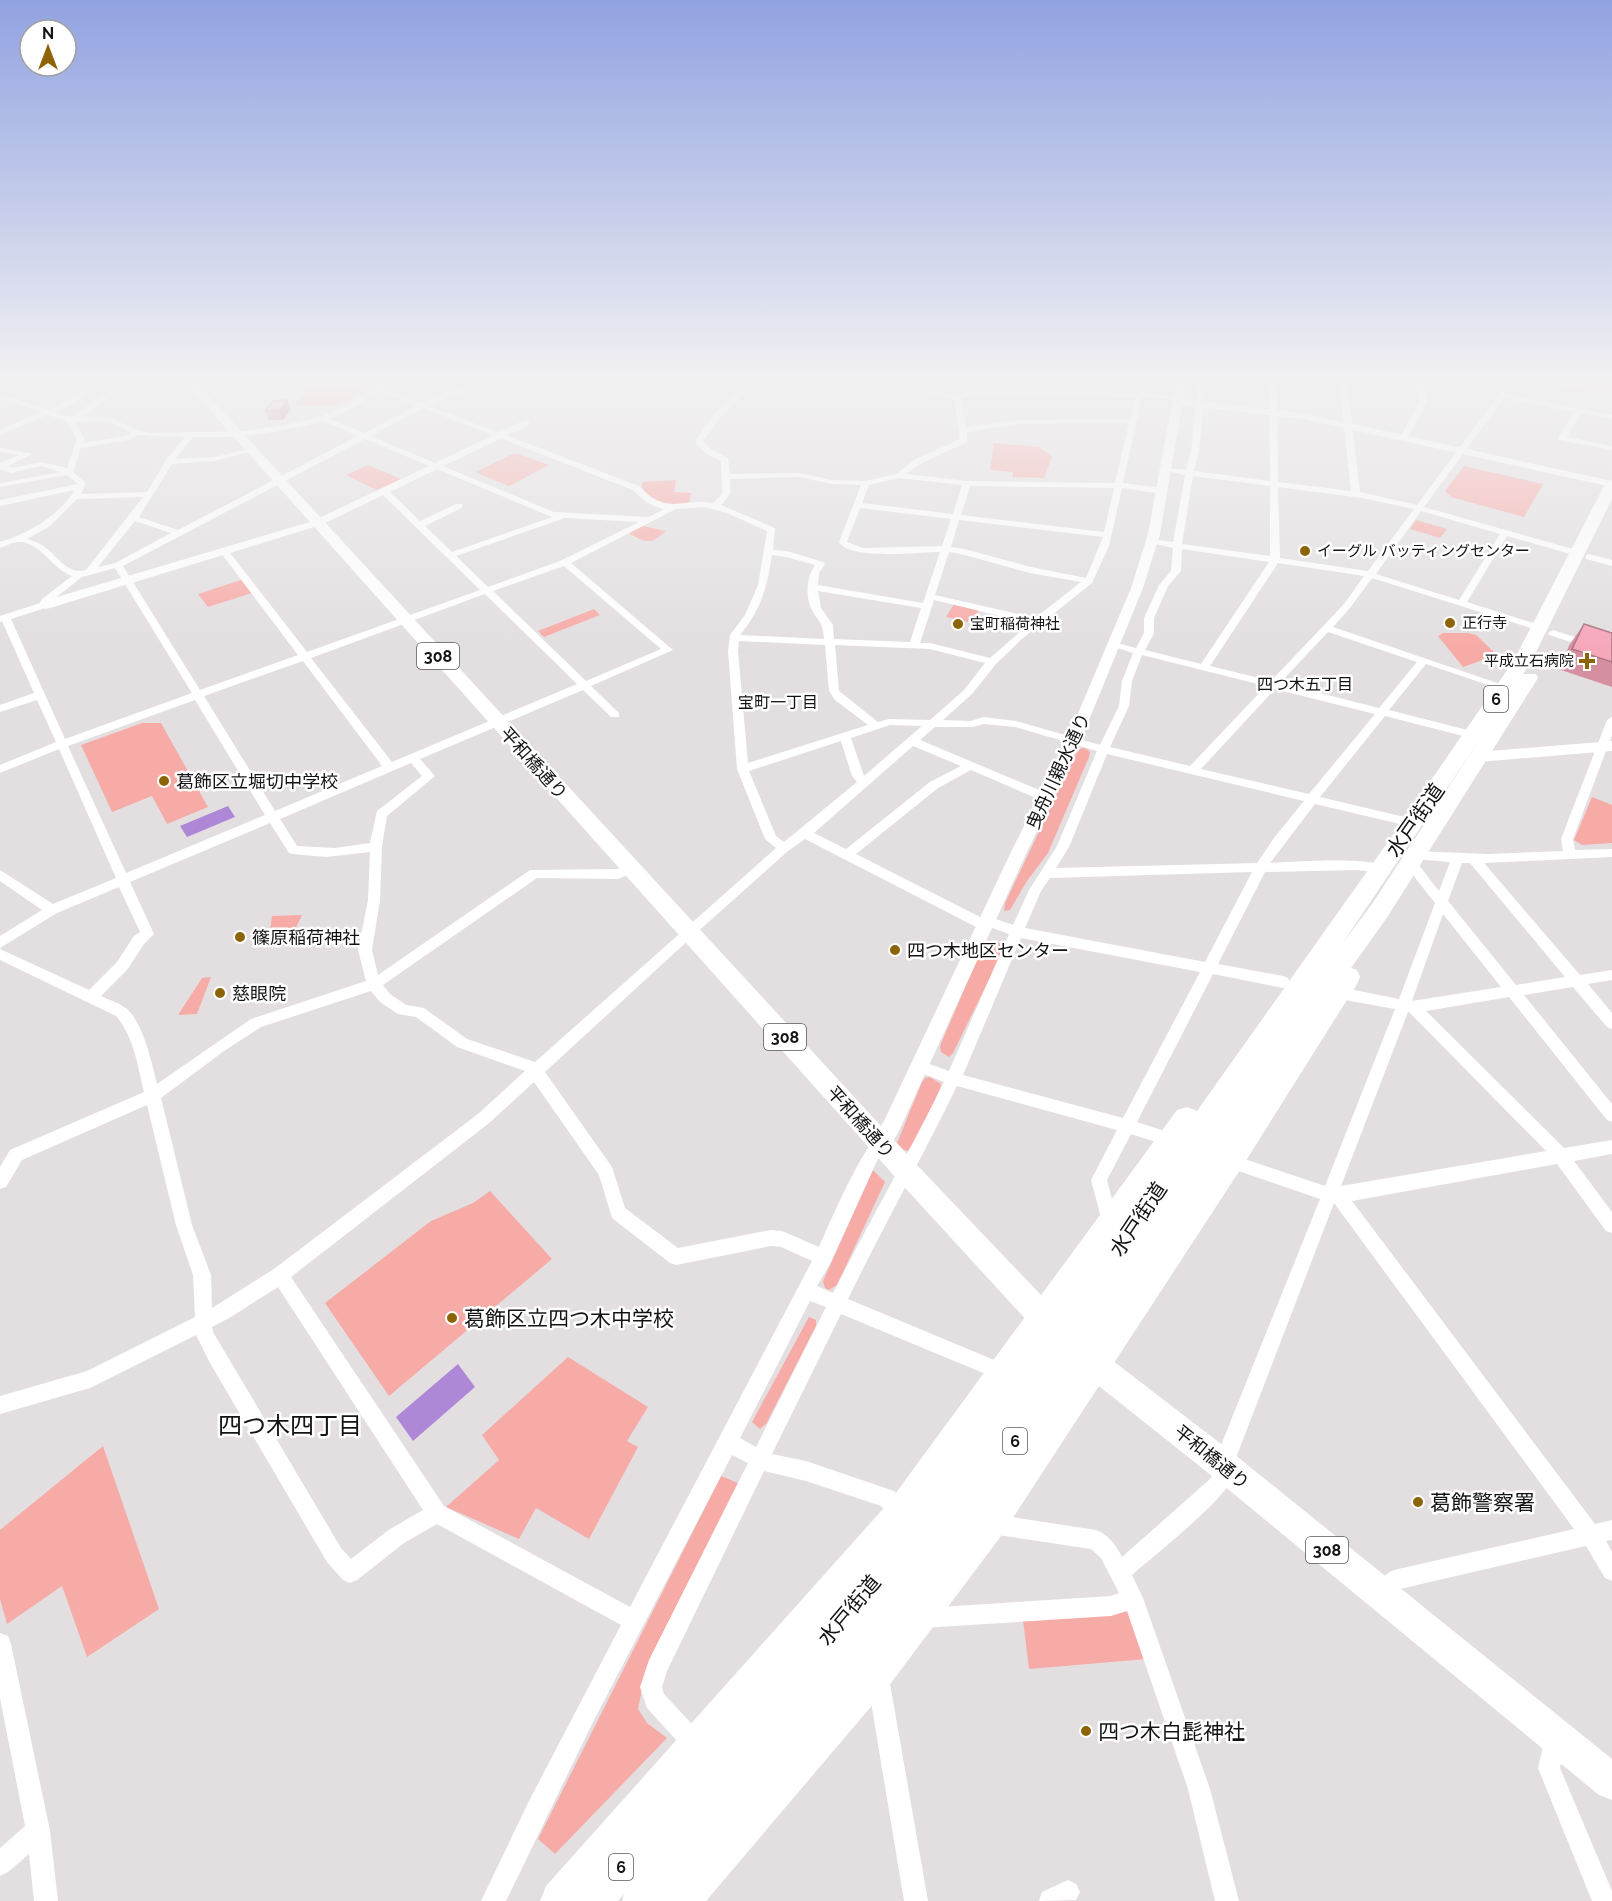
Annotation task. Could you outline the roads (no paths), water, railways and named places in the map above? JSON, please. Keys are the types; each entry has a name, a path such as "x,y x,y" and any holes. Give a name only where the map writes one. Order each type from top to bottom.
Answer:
{"highway":[{"name":"水戸街道","path":"1368,905 1381,868 1413,823 1472,748 1520,693 1546,630 1583,555 1612,484"},
{"name":"水戸街道","path":"1583,555 1612,512"},
{"name":"水戸街道","path":"1368,905 1411,858 1504,687 1546,630"},
{"path":"561,1901 902,1513 1172,1140 1312,987 1363,950 1368,905"},
{"path":"668,1867 877,1669 988,1523 1230,1161 1312,987 1325,931 1368,905"},
{"name":"水戸街道","path":"643,1901 668,1867 884,1613 948,1533 1008,1451 1312,987"},
{"name":"水戸街道","path":"589,1901 668,1867"}],"main road":[{"name":"平和橋通り","path":"269,469 1042,1319 1094,1364 1225,1467 1612,1782"}],"street":[{"path":"6,469 11,471 21,469"},
{"path":"56,469 69,473 82,483 82,486"},
{"path":"69,473 70,469"},
{"path":"45,605 45,601 83,575 133,518 166,469"},
{"path":"22,540 43,548 57,566 67,572 83,575 118,565 301,469"},
{"path":"91,997 122,966 139,940 147,934 3,618 317,523 430,469"},
{"path":"443,469 561,517 650,520"},
{"path":"586,469 636,488 644,498 673,508 715,506 747,516 772,530 760,591 750,616 735,638 733,651 743,769 771,839 784,848"},
{"path":"715,506 726,494 725,469"},
{"path":"899,476 909,469"},
{"path":"0,1405 90,1379 248,1298 448,1148 536,1072 689,931 968,692 992,662 1019,636 1087,583 1101,558 1123,469"},
{"path":"696,1745 655,1700 651,1687 657,1668 879,1218 953,1080 1035,890 1064,847 1104,748 1124,706 1127,681 1139,650 1149,633 1149,618 1164,585 1176,572 1190,469"},
{"path":"1204,667 1275,560 1274,469"},
{"path":"1353,469 1356,494"},
{"path":"1193,770 1326,628 1371,574 1447,469"},
{"path":"1544,469 1612,484"},
{"path":"1166,470 1356,494 1419,508 1612,563"},
{"name":"曳舟川親水通り","path":"880,1143 891,1127 1073,742 1137,588 1152,542 1166,470"},
{"path":"0,485 69,473"},
{"path":"725,477 799,475 832,482 866,483 899,476 967,483 1119,486 1162,491"},
{"path":"866,483 856,505 844,544 862,551 945,551 1030,574 1087,583"},
{"path":"914,646 967,483"},
{"path":"0,545 22,540 48,522 76,497 82,486"},
{"path":"0,503 82,486"},
{"path":"384,491 615,715"},
{"path":"76,497 150,494"},
{"path":"856,505 1108,535"},
{"path":"419,525 459,506"},
{"path":"0,768 565,562 673,508"},
{"path":"451,555 561,517"},
{"path":"133,518 178,533"},
{"path":"1462,603 1505,532"},
{"path":"1152,542 1371,574 1612,652"},
{"path":"224,551 390,768"},
{"path":"769,552 787,554 820,564 814,573 816,608 828,625 834,691 838,698 875,725"},
{"path":"0,943 52,910 668,650 565,562"},
{"path":"118,565 293,850 321,855 376,846"},
{"path":"814,587 928,601 1038,622"},
{"path":"1326,628 1504,687"},
{"path":"735,638 930,646 992,662"},
{"path":"1113,645 1382,712 1472,748 1607,747"},
{"path":"1111,1225 1099,1180 1261,867 1312,799 1423,661"},
{"path":"0,709 40,695"},
{"path":"743,769 889,722 972,724 983,720 999,720 1073,742 1413,823"},
{"path":"1570,854 1567,839 1607,747 1612,720"},
{"path":"844,735 858,776 864,782"},
{"path":"912,741 1047,798"},
{"path":"413,758 429,777 381,814 376,846 374,900 365,950 374,984 385,998 403,1010 419,1012 462,1043 529,1066 536,1072 606,1172 618,1213 676,1257 771,1238 782,1239 824,1258"},
{"path":"847,855 934,785 970,766"},
{"path":"804,833 986,923 1018,932 1408,1006 1612,975"},
{"path":"1411,858 1474,859 1612,853"},
{"path":"1411,858 1441,900 1612,1115"},
{"path":"1119,1573 1216,1487 1408,1006 1441,900 1457,859"},
{"path":"1474,859 1612,1023"},
{"path":"1047,873 1365,865 1381,868"},
{"path":"0,1182 16,1155 154,1095 256,1023 374,984 418,956 534,873 618,874 631,869"},
{"path":"0,875 52,910"},
{"path":"0,954 121,1012 128,1020 143,1054 184,1225 202,1275 204,1334 334,1556 350,1573 413,1524 437,1513"},
{"path":"1408,1006 1561,1156 1612,1225"},
{"path":"918,1066 953,1080 1127,1125 1172,1140"},
{"path":"493,1901 635,1621 730,1443 824,1258 870,1158 880,1143"},
{"path":"1230,1161 1334,1195 1612,1146"},
{"path":"1334,1195 1591,1534 1612,1571"},
{"path":"280,1275 437,1513 635,1621"},
{"path":"807,1291 1005,1373"},
{"path":"730,1443 761,1460 782,1467 806,1471 886,1498 902,1513"},
{"path":"988,1523 1088,1537 1096,1540 1108,1551 1133,1598 1199,1789 1227,1901"},
{"path":"1383,1596 1394,1580 1612,1530"},
{"path":"917,1619 1111,1606 1133,1598"},
{"path":"0,1644 38,1831 46,1901"},
{"path":"877,1669 916,1901"},
{"path":"1556,1736 1549,1768 1604,1901"},
{"path":"0,1864 38,1831"}],"place":[{"name":"イーグル バッティングセンター","path":"1305,551"},
{"name":"正行寺","path":"1450,623"},
{"name":"宝町稲荷神社","path":"958,624"},
{"name":"平成立石病院","path":"1587,661"},
{"name":"葛飾区立堀切中学校","path":"164,781"},
{"name":"篠原稲荷神社","path":"240,937"},
{"name":"四つ木地区センター","path":"895,950"},
{"name":"慈眼院","path":"220,993"},
{"name":"葛飾区立四つ木中学校","path":"452,1318"},
{"name":"葛飾警察署","path":"1418,1502"},
{"name":"四つ木白髭神社","path":"1086,1731"}],"district":[{"name":"四つ木五丁目","path":"1305,684"},
{"name":"宝町一丁目","path":"778,702"},
{"name":"四つ木四丁目","path":"290,1425"}]}
